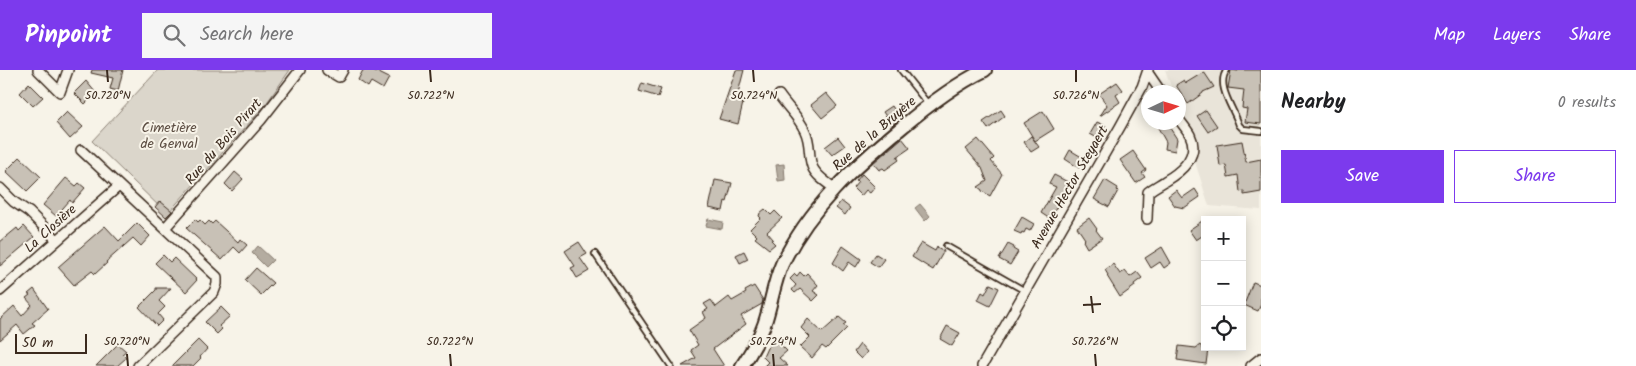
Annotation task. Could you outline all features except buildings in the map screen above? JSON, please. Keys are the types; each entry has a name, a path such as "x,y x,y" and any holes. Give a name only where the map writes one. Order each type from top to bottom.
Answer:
{"main road":[{"name":"Rue de la Bruyère","path":"742,366 766,320 778,273 790,250 826,197 869,154 929,106 956,86 981,71"},
{"name":"Rue de la Bruyère","path":"751,366 766,340 790,265 834,188"}],"street":[{"path":"38,70 60,92 68,70"},
{"name":"Rue du Bois Pirart","path":"165,228 261,120 300,70"},
{"path":"327,70 339,76 343,70"},
{"path":"1148,72 1156,85"},
{"name":"Avenue Hector Steyaert","path":"982,366 1120,127 1148,72"},
{"path":"779,95 805,131 812,167 825,182 834,188"},
{"path":"1147,219 1148,192 1178,173 1188,163 1192,154 1194,146 1186,129"},
{"path":"81,150 216,277 218,284 214,292 138,366"},
{"name":"La Closière","path":"0,291 119,186"},
{"path":"0,188 14,202 29,212 57,240"},
{"path":"1251,366 1261,358"}],"lane":[{"path":"901,70 929,106"},
{"path":"1226,70 1222,80 1223,88 1238,125 1243,129 1261,131"},
{"path":"946,246 1026,292"},
{"path":"595,254 671,366"}],"shaded area":[{"path":"1165,70 1261,70 1261,210 1209,206 1185,130 1186,85 1170,85"},
{"path":"784,164 785,180 778,181 776,165"},
{"path":"920,204 930,216 925,221 915,208"},
{"path":"708,219 723,222 722,229 706,226"},
{"path":"258,246 273,260 266,267 252,253"}],"green space":[{"name":"Cimetière de Genval","path":"158,70 290,70 263,108 167,214 92,141"}]}
